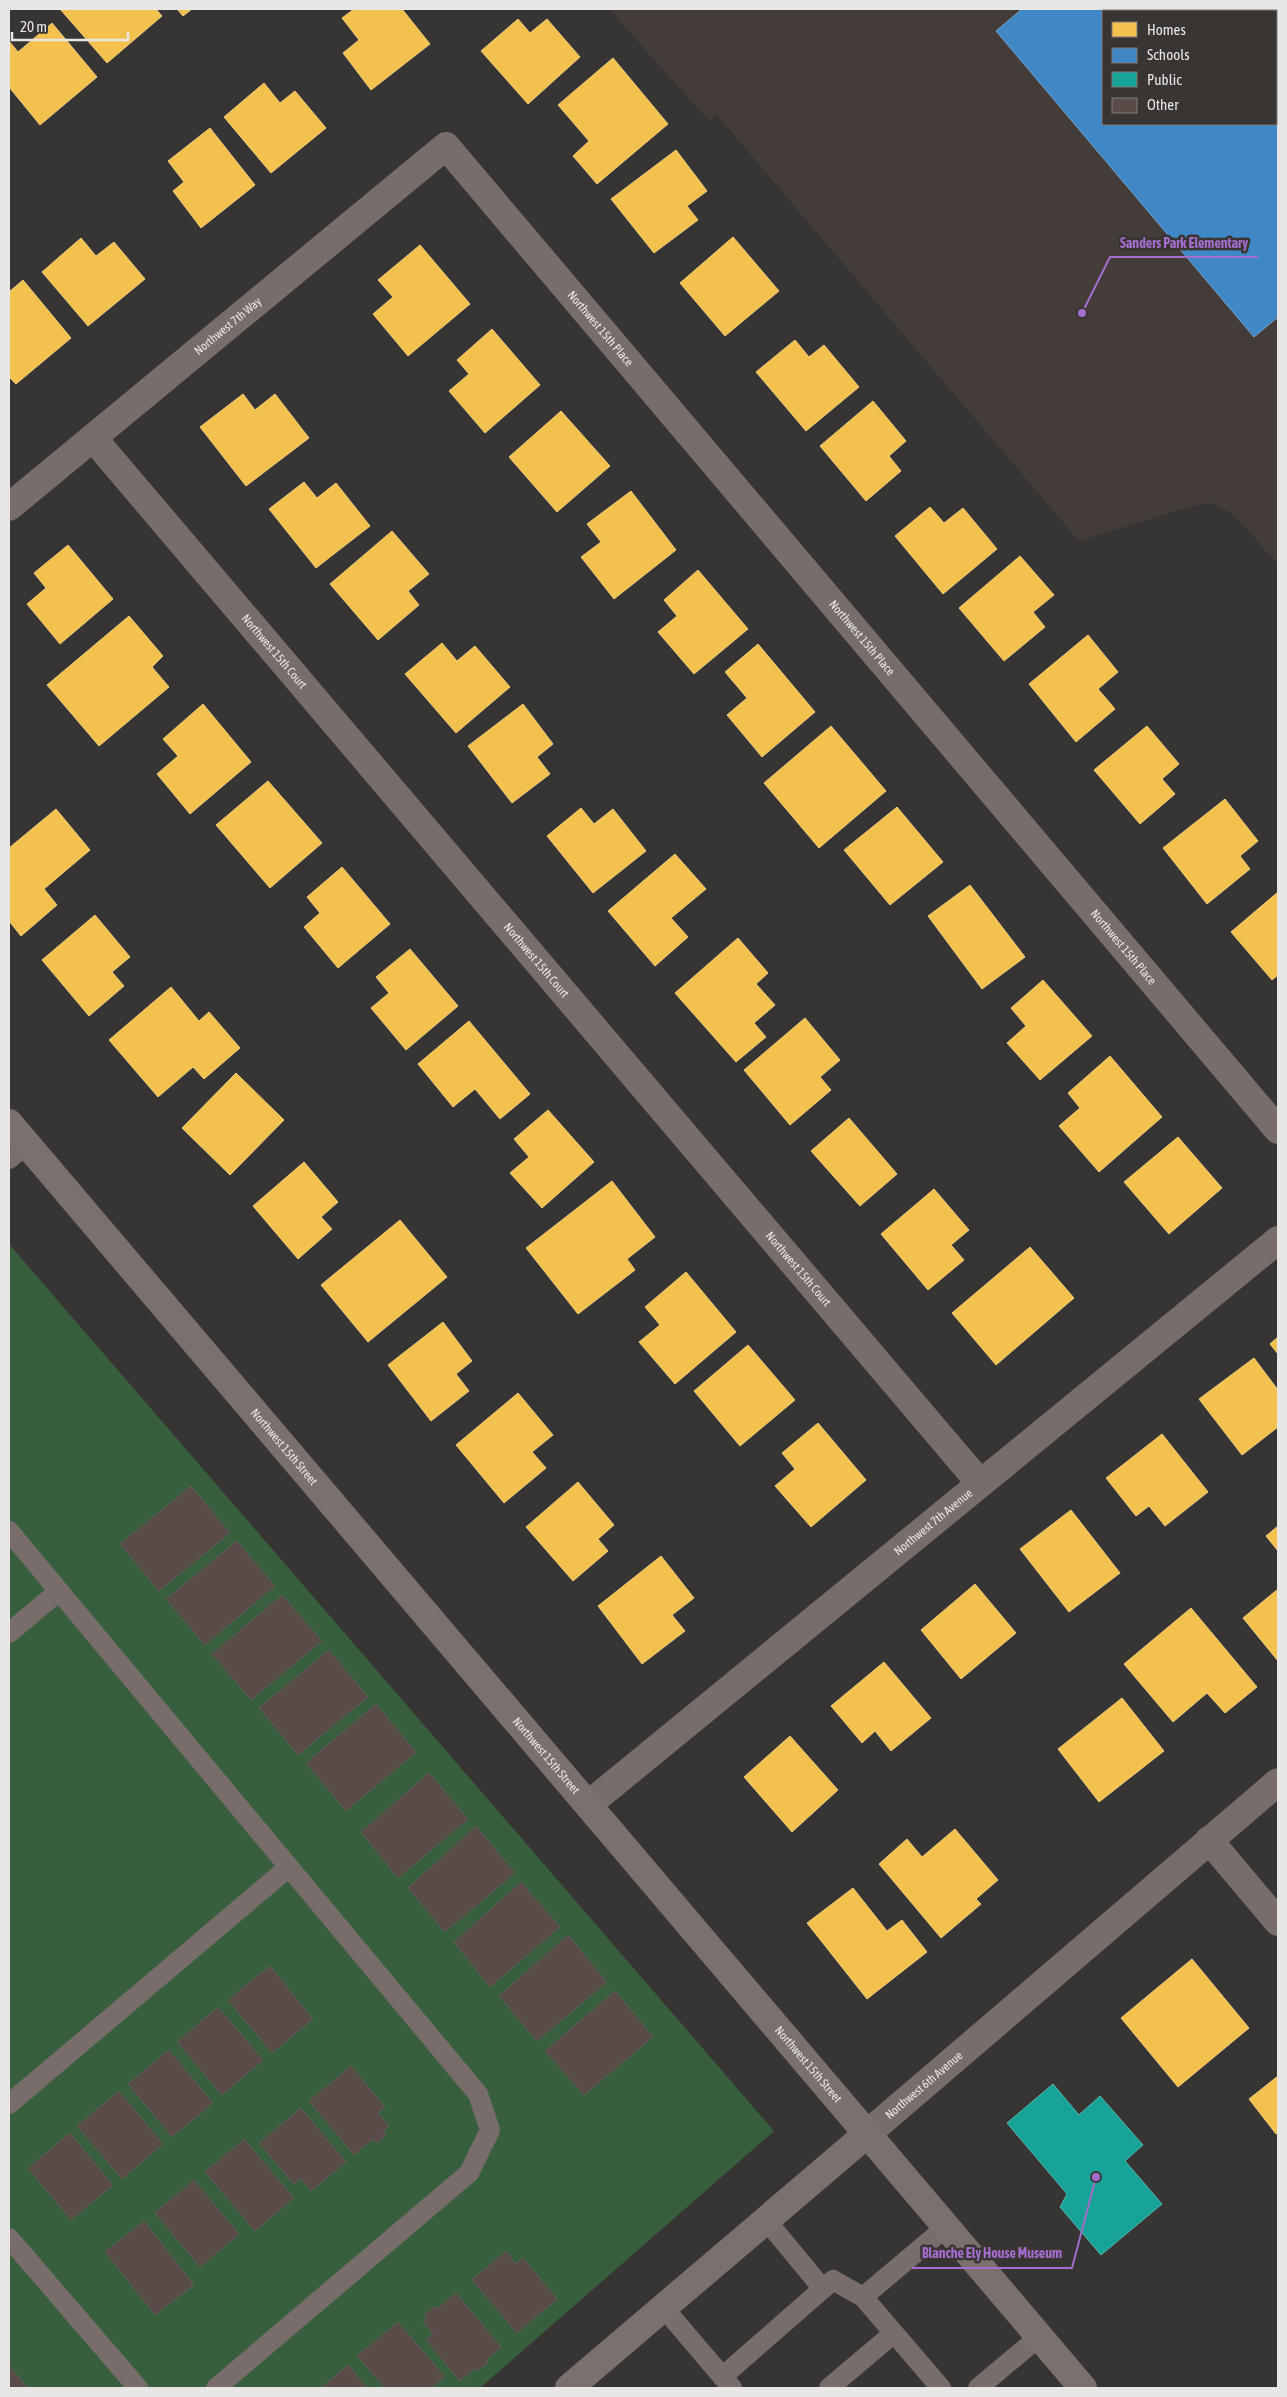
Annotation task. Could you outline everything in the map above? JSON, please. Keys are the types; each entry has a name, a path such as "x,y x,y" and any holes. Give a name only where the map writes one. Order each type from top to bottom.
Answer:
{"street":[{"name":"Northwest 7th Way","path":"9,508 446,146"},
{"name":"Northwest 15th Place","path":"446,146 1278,1130"},
{"name":"Northwest 15th Court","path":"93,438 980,1483"},
{"name":"Northwest 15th Street","path":"9,1123 18,1151 589,1804 866,2134 1083,2388"},
{"name":"Northwest 7th Avenue","path":"589,1804 1278,1240"},
{"name":"Northwest 6th Avenue","path":"583,2384 663,2307 1278,1782"},
{"path":"1209,1840 1278,1922"}],"lane":[{"path":"9,1531 478,2094 490,2130 469,2173 216,2388"},
{"path":"9,1634 59,1591"},
{"path":"9,2104 289,1867"},
{"path":"766,2220 823,2289"},
{"path":"863,2297 946,2227"},
{"path":"9,2238 138,2388"},
{"path":"663,2307 727,2382 833,2280 863,2297 941,2388"},
{"path":"829,2388 894,2333"},
{"path":"978,2388 1039,2337"}],"shaded area":[{"path":"609,9 1278,9 1278,565 1244,525 1228,511 1211,503 1189,507 1079,541 717,115 709,121"}],"green space":[{"path":"9,1244 774,2131 480,2388 9,2388"}],"building: Homes":[{"path":"60,9 156,9 162,16 107,63"},
{"path":"177,9 192,9 183,16"},
{"path":"354,9 402,9 430,44 371,90 343,53 359,40 342,18"},
{"path":"518,19 530,33 547,19 580,57 528,104 481,51"},
{"path":"52,23 97,77 40,125 9,87 9,41 18,52"},
{"path":"613,58 668,124 597,184 573,156 589,141 558,105"},
{"path":"264,83 280,103 295,91 326,128 271,173 224,117"},
{"path":"210,128 255,185 201,228 173,191 184,182 168,161"},
{"path":"676,150 707,191 687,206 698,220 654,253 611,199"},
{"path":"733,237 779,291 725,336 680,283"},
{"path":"81,238 96,256 114,242 145,279 88,326 42,272"},
{"path":"420,245 470,304 408,356 373,314 393,297 378,280"},
{"path":"23,280 71,338 16,384 9,377 9,292"},
{"path":"492,329 540,385 485,433 449,391 469,374 457,360"},
{"path":"795,340 809,357 824,345 859,387 806,431 756,372"},
{"path":"243,394 255,410 275,394 309,438 246,486 200,427"},
{"path":"873,401 906,441 889,456 901,471 866,501 820,446"},
{"path":"561,411 610,466 557,512 509,457"},
{"path":"304,482 317,498 336,483 370,526 316,568 269,509"},
{"path":"631,491 676,550 614,599 581,557 601,542 587,524"},
{"path":"930,507 944,523 963,508 997,549 943,594 895,536"},
{"path":"392,531 429,574 408,591 419,605 378,640 330,584"},
{"path":"68,545 113,599 60,644 27,604 46,588 34,573"},
{"path":"1020,556 1054,595 1033,612 1045,627 1004,661 959,608"},
{"path":"698,570 748,629 694,674 658,632 677,616 664,600"},
{"path":"129,616 163,656 152,667 169,687 99,746 47,685"},
{"path":"1088,635 1118,672 1098,689 1115,709 1076,742 1029,684"},
{"path":"442,643 457,661 475,646 510,687 456,733 405,674"},
{"path":"758,644 815,712 762,757 727,715 747,698 725,672"},
{"path":"203,704 251,762 190,814 157,774 178,756 163,739"},
{"path":"523,704 553,744 537,757 550,774 512,803 468,746"},
{"path":"831,726 886,791 819,848 764,783"},
{"path":"1147,726 1179,764 1162,779 1175,794 1140,824 1094,770"},
{"path":"268,781 322,843 270,888 216,825"},
{"path":"1225,799 1258,841 1240,856 1250,869 1207,904 1163,848"},
{"path":"897,807 943,862 890,905 844,850"},
{"path":"581,808 594,824 613,809 646,851 593,893 547,836"},
{"path":"56,809 90,850 44,889 57,905 21,936 9,921 9,848"},
{"path":"675,854 706,889 671,918 688,937 655,966 608,911"},
{"path":"342,867 390,924 338,968 304,927 320,913 307,897"},
{"path":"970,885 1025,957 982,989 928,916"},
{"path":"1278,892 1278,975 1272,980 1231,932"},
{"path":"95,915 130,957 112,972 124,986 89,1016 42,960"},
{"path":"738,938 768,973 756,984 775,1005 754,1023 766,1037 736,1062 675,993"},
{"path":"410,949 458,1006 406,1050 371,1008 389,993 376,977"},
{"path":"1043,980 1092,1036 1040,1080 1007,1043 1026,1026 1011,1008"},
{"path":"171,987 199,1021 209,1012 240,1048 204,1079 193,1067 158,1097 109,1040"},
{"path":"805,1018 840,1060 820,1077 831,1090 790,1125 744,1070"},
{"path":"469,1021 530,1094 500,1119 475,1089 453,1107 418,1064"},
{"path":"1110,1056 1162,1117 1099,1172 1059,1126 1080,1108 1068,1093"},
{"path":"236,1073 284,1120 230,1175 182,1128"},
{"path":"548,1110 594,1162 542,1208 510,1173 529,1157 514,1139"},
{"path":"849,1118 897,1174 860,1206 811,1151"},
{"path":"1178,1137 1222,1188 1169,1234 1124,1182"},
{"path":"304,1162 338,1202 321,1217 332,1229 298,1259 253,1206"},
{"path":"612,1181 655,1237 627,1259 635,1270 578,1314 526,1248"},
{"path":"934,1189 969,1230 951,1245 964,1260 928,1290 881,1234"},
{"path":"400,1220 447,1277 368,1342 321,1285"},
{"path":"1030,1247 1074,1298 996,1365 952,1313"},
{"path":"686,1272 736,1332 675,1384 639,1342 660,1325 645,1307"},
{"path":"443,1322 472,1361 456,1374 469,1391 431,1421 388,1365"},
{"path":"1278,1337 1278,1354 1270,1344"},
{"path":"748,1345 795,1400 740,1446 694,1391"},
{"path":"1254,1358 1278,1390 1278,1427 1242,1455 1199,1399"},
{"path":"518,1393 553,1435 532,1452 546,1468 504,1503 456,1445"},
{"path":"818,1423 866,1480 811,1527 775,1486 795,1469 782,1453"},
{"path":"1162,1434 1208,1492 1165,1526 1149,1506 1136,1516 1106,1478"},
{"path":"578,1482 614,1525 598,1539 608,1551 573,1581 526,1527"},
{"path":"1071,1510 1120,1573 1069,1612 1020,1549"},
{"path":"1278,1526 1278,1551 1266,1536"},
{"path":"661,1556 694,1598 672,1615 685,1631 642,1664 598,1606"},
{"path":"975,1584 1016,1633 961,1679 921,1630"},
{"path":"1278,1589 1278,1661 1243,1618"},
{"path":"1191,1608 1257,1687 1225,1713 1207,1693 1173,1722 1124,1664"},
{"path":"884,1662 931,1718 891,1751 875,1731 862,1743 831,1706"},
{"path":"1122,1698 1164,1751 1099,1802 1058,1749"},
{"path":"790,1736 838,1790 792,1832 744,1777"},
{"path":"955,1829 998,1880 976,1899 981,1904 941,1938 879,1864 907,1839 922,1857"},
{"path":"853,1888 887,1931 902,1920 927,1952 867,1999 807,1923"},
{"path":"1192,1959 1249,2028 1178,2087 1121,2018"},
{"path":"1278,2076 1278,2133 1276,2134 1249,2099"}],"building: Schools":[{"path":"1022,9 1278,9 1278,317 1254,337 996,31"}],"building: Public":[{"path":"1053,2084 1079,2115 1100,2096 1143,2145 1125,2161 1162,2204 1101,2255 1060,2207 1067,2194 1007,2123"}],"building: Other":[{"path":"191,1486 230,1533 159,1591 120,1544"},
{"path":"237,1541 275,1586 205,1645 166,1599"},
{"path":"282,1595 322,1641 251,1700 212,1654"},
{"path":"329,1650 368,1697 298,1755 259,1708"},
{"path":"376,1704 416,1752 346,1811 306,1763"},
{"path":"429,1773 468,1819 398,1878 361,1832"},
{"path":"476,1826 515,1873 445,1932 408,1888"},
{"path":"521,1882 560,1927 490,1987 454,1942"},
{"path":"568,1935 607,1982 537,2041 499,1996"},
{"path":"270,1966 313,2019 272,2053 228,2000"},
{"path":"615,1991 653,2037 584,2095 545,2051"},
{"path":"218,2007 263,2060 222,2095 177,2042"},
{"path":"169,2050 213,2103 172,2137 128,2084"},
{"path":"351,2066 385,2107 378,2113 389,2126 383,2131 386,2135 377,2143 373,2139 354,2155 309,2101"},
{"path":"119,2091 163,2144 122,2179 77,2126"},
{"path":"301,2108 346,2162 311,2191 301,2178 294,2184 259,2143"},
{"path":"70,2133 113,2185 71,2220 28,2168"},
{"path":"244,2139 294,2198 255,2231 205,2172"},
{"path":"194,2180 239,2234 200,2267 155,2213"},
{"path":"144,2221 194,2285 155,2315 105,2252"},
{"path":"506,2251 516,2264 523,2258 557,2299 517,2333 472,2280"},
{"path":"456,2293 501,2347 486,2360 488,2363 478,2371 476,2368 460,2381 426,2340 433,2334 423,2321 427,2318 424,2315 435,2306 437,2309"},
{"path":"398,2322 445,2377 431,2388 385,2388 357,2356"},
{"path":"9,2365 27,2387 9,2388"},
{"path":"348,2365 367,2388 321,2388"}],"place":[{"name":"Sanders Park Elementary","path":"1082,313"},
{"name":"Blanche Ely House Museum","path":"1096,2177"}]}
